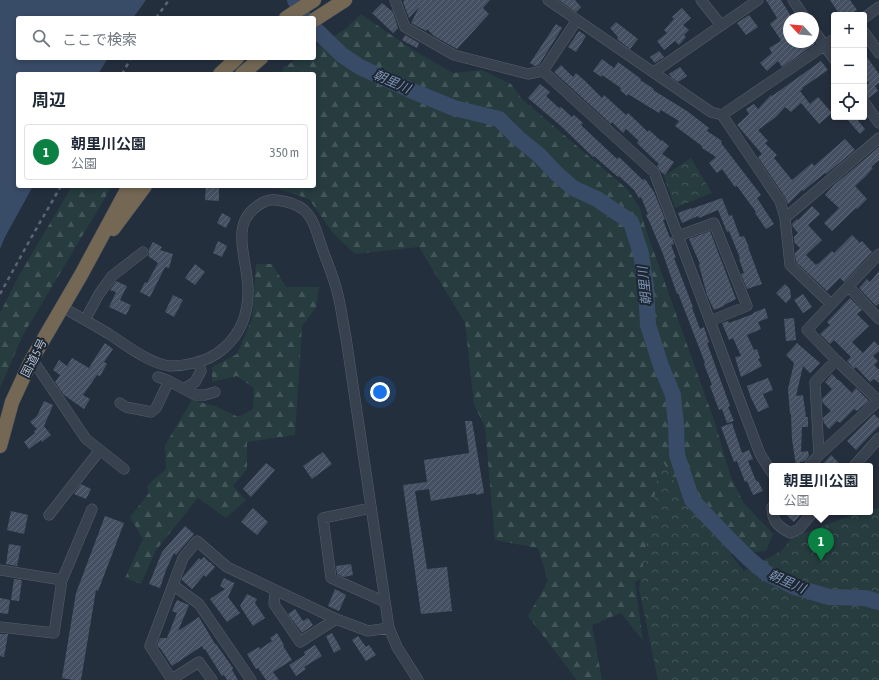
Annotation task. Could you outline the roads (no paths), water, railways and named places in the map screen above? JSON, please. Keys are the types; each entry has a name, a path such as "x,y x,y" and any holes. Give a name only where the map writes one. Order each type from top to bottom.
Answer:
{"highway":[{"path":"289,16 314,0"},
{"path":"316,19 341,3"},
{"path":"222,72 235,60"},
{"path":"244,72 259,60"},
{"name":"国道5号","path":"0,446 12,402 32,359 128,188"},
{"name":"国道5号","path":"80,275 143,188"}],"street":[{"path":"395,0 405,27 454,55 528,74 543,71 577,20"},
{"path":"548,0 711,112 722,115 780,201 785,218 790,265 830,304"},
{"path":"701,0 721,25"},
{"path":"654,72 758,0"},
{"path":"792,0 801,12"},
{"path":"867,16 879,7"},
{"path":"867,36 879,53"},
{"path":"819,38 831,55"},
{"path":"722,115 831,41"},
{"path":"543,71 654,172 760,454 769,468"},
{"path":"867,106 879,123"},
{"path":"785,218 879,138"},
{"path":"62,307 146,358 170,366 183,366 198,362 221,351 231,342 243,322 248,292 242,239 242,229 245,220 255,207 274,199 288,202 303,209 310,217 316,230 337,291 346,338 389,628 397,647 418,680"},
{"path":"678,236 714,223 747,306 710,321"},
{"path":"85,320 99,294 112,276 143,252"},
{"path":"811,463 818,455 879,401 807,330 879,254"},
{"path":"849,287 879,319"},
{"path":"32,359 86,439 124,469"},
{"path":"818,455 815,382 836,360"},
{"path":"184,388 195,382 201,371 198,362"},
{"path":"158,377 184,388 195,395 205,395 215,392"},
{"path":"120,403 126,407 151,412 156,408 169,381"},
{"path":"857,463 879,438"},
{"path":"49,515 100,450"},
{"path":"371,508 322,518 331,578 386,602"},
{"path":"0,627 54,633 62,580 92,509"},
{"path":"772,515 779,526 790,533 799,529 811,515"},
{"path":"212,680 199,662 172,680 150,646 183,558 197,541 227,567 336,619 368,631 389,628"},
{"path":"0,570 62,580"},
{"path":"173,585 199,604 251,680"},
{"path":"275,590 274,604 300,642 336,619"}],"water":[{"path":"0,0 146,0 134,16 16,16 16,60 107,60 99,72 16,72 16,188 32,188 0,249"}],"waterway":[{"name":"朝里川","path":"295,0 303,16"},
{"name":"朝里川","path":"316,30 342,55 360,67 454,108 499,119 573,188 597,199 631,222 641,254 646,286 648,325 661,366 673,395 677,455 692,500 748,558 766,573 795,587 829,597 865,598 879,602"}],"railway":[{"path":"157,16 169,0"},
{"path":"123,72 130,60"},
{"path":"0,294 60,188"}],"place":[{"name":"朝里川公園","path":"821,561"}]}
